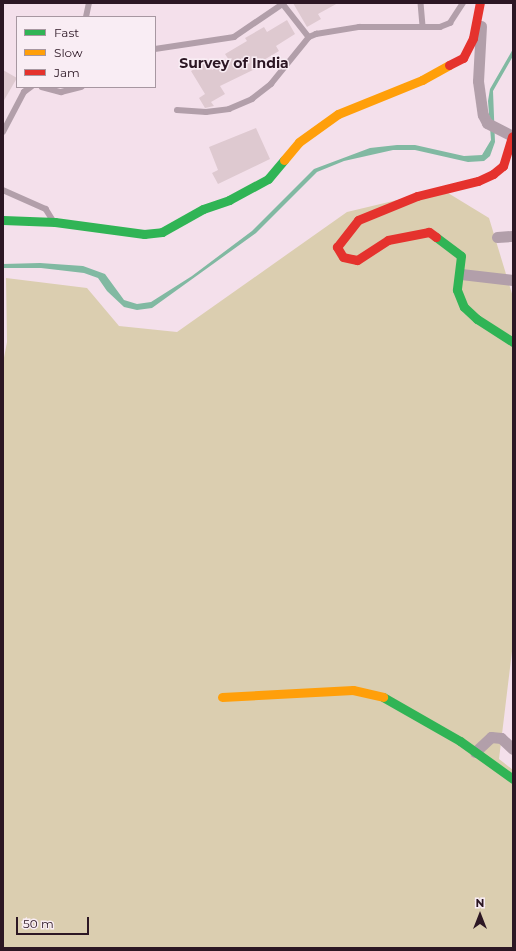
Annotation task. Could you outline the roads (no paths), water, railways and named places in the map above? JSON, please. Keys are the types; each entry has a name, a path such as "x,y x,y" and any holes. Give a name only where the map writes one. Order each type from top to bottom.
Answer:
{"street":[{"path":"480,3 478,82 479,102 487,123 500,132 512,136 503,166 493,174 478,181 417,196 358,220 337,247 343,257 357,260 388,240 429,232 461,256 461,274 457,290 459,300 464,307 477,319 513,342"},
{"path":"3,220 55,222 128,232 153,233 172,227 203,209 228,200 268,179 299,142 338,114 422,80 463,58 474,38 480,3"},
{"path":"497,238 513,236"},
{"path":"461,274 513,280"},
{"path":"222,697 352,690 374,693 390,700 475,752 513,779"},
{"path":"475,752 490,737 501,738 513,749"}],"lane":[{"path":"86,16 89,3"},
{"path":"421,3 423,26"},
{"path":"177,110 206,112 229,110 252,99 284,70 309,37 330,30 359,27 440,27 450,23 463,3"},
{"path":"156,49 234,37 284,4 309,37"},
{"path":"3,132 24,92 29,88"},
{"path":"46,88 61,92 77,88"},
{"path":"3,190 46,209 55,222"}],"district":[{"name":"Survey of India","path":"234,63"}]}
